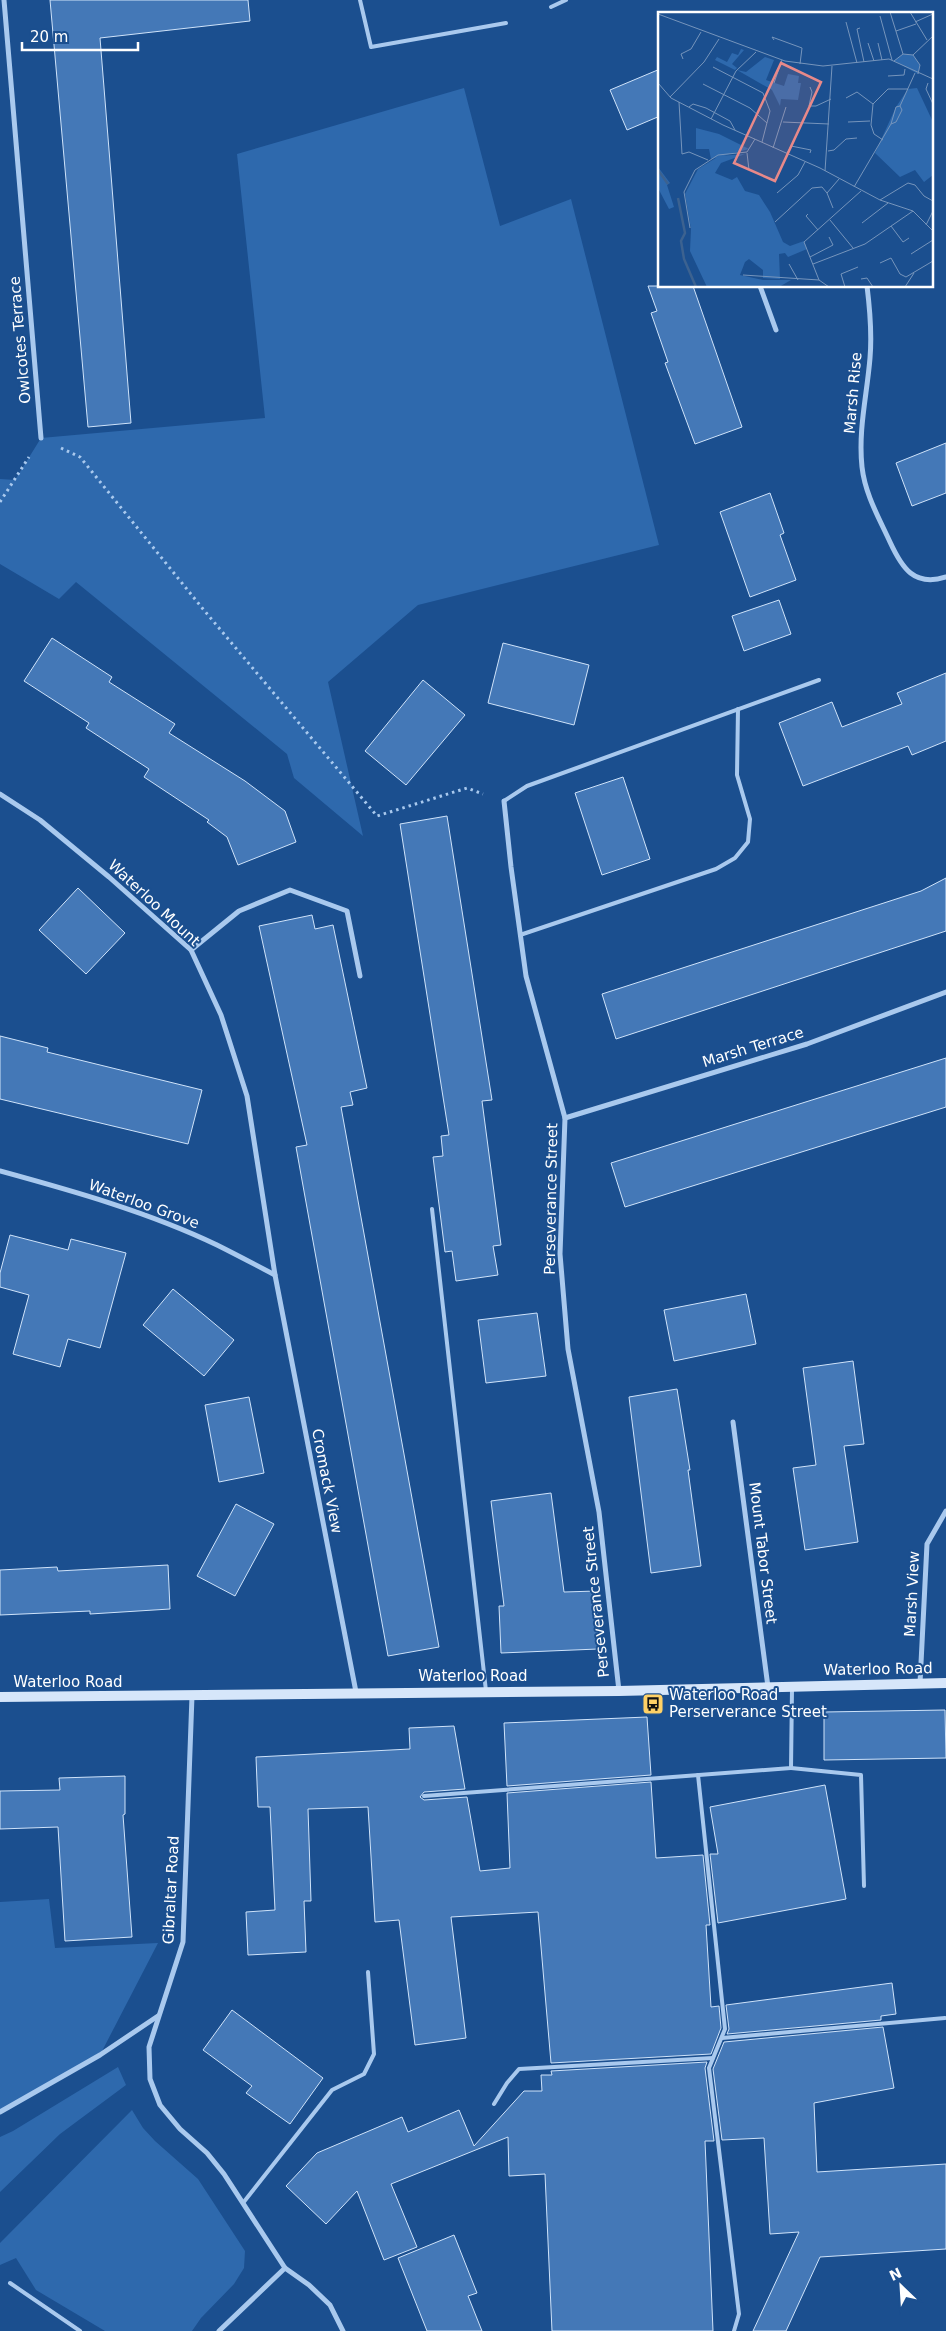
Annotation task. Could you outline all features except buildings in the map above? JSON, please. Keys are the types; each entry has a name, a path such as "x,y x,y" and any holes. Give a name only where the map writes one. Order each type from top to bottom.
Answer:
{"main road":[{"name":"Waterloo Road","path":"0,1698 356,1692 618,1691 946,1683"}],"street":[{"name":"Owlcotes Terrace","path":"4,0 41,438"},
{"path":"761,288 776,330"},
{"name":"Marsh Rise","path":"867,288 871,331 870,358 861,421 862,468 869,494 896,556 906,572 920,579 946,577"},
{"name":"Waterloo Mount","path":"0,794 40,820 109,877 191,950 221,1015 248,1096 275,1275"},
{"name":"Perseverance Street","path":"504,801 526,976 565,1118 560,1254 568,1349 599,1512 618,1691"},
{"path":"191,950 239,911 290,890 346,911 360,976"},
{"name":"Marsh Terrace","path":"565,1118 807,1044 946,992"},
{"name":"Waterloo Grove","path":"0,1171 63,1188 144,1216 216,1245 275,1275"},
{"name":"Cromack View","path":"275,1275 356,1692"},
{"name":"Mount Tabor Street","path":"734,1422 768,1687"},
{"name":"Marsh View","path":"920,1683 927,1544 946,1511"},
{"name":"Gibraltar Road","path":"192,1696 183,1942 149,2047 150,2079 160,2105 180,2129 207,2153 285,2268"},
{"path":"0,2112 100,2054 158,2016"},
{"path":"219,2331 285,2268 309,2285 330,2305 343,2331"}],"lane":[{"path":"360,0 371,47 506,23"},
{"path":"551,7 566,0"},
{"path":"504,801 528,786 819,680"},
{"path":"520,935 716,869 735,858 748,842 750,819 737,775 738,709"},
{"path":"432,1209 486,1691"},
{"path":"791,1768 792,1686"},
{"path":"424,1796 791,1768 861,1774 864,1886"},
{"path":"698,1774 725,2029 709,2068 739,2314 734,2331"},
{"path":"242,2203 332,2090 364,2074 374,2054 368,1972"},
{"path":"722,2038 945,2018"},
{"path":"494,2104 507,2083 519,2070 713,2058"},
{"path":"10,2283 80,2331"}],"path":[{"path":"0,502 41,438 80,457 203,609 377,816 467,788 504,801"}],"shaded area":[{"path":"464,88 500,226 571,199 659,545 418,605 328,682 363,836 294,778 287,754 76,582 59,599 0,564 0,479 15,480 41,438 265,418 237,154"},
{"path":"49,1899 55,1948 158,1943 100,2055 0,2112 0,1902"},
{"path":"118,2067 126,2085 60,2134 0,2192 0,2137"},
{"path":"132,2110 143,2128 155,2141 198,2179 245,2251 244,2268 234,2284 201,2318 192,2331 105,2331 36,2290 16,2258 0,2265 0,2243"}],"place":[{"name":"Waterloo Road Perserverance Street","path":"653,1704"}]}
